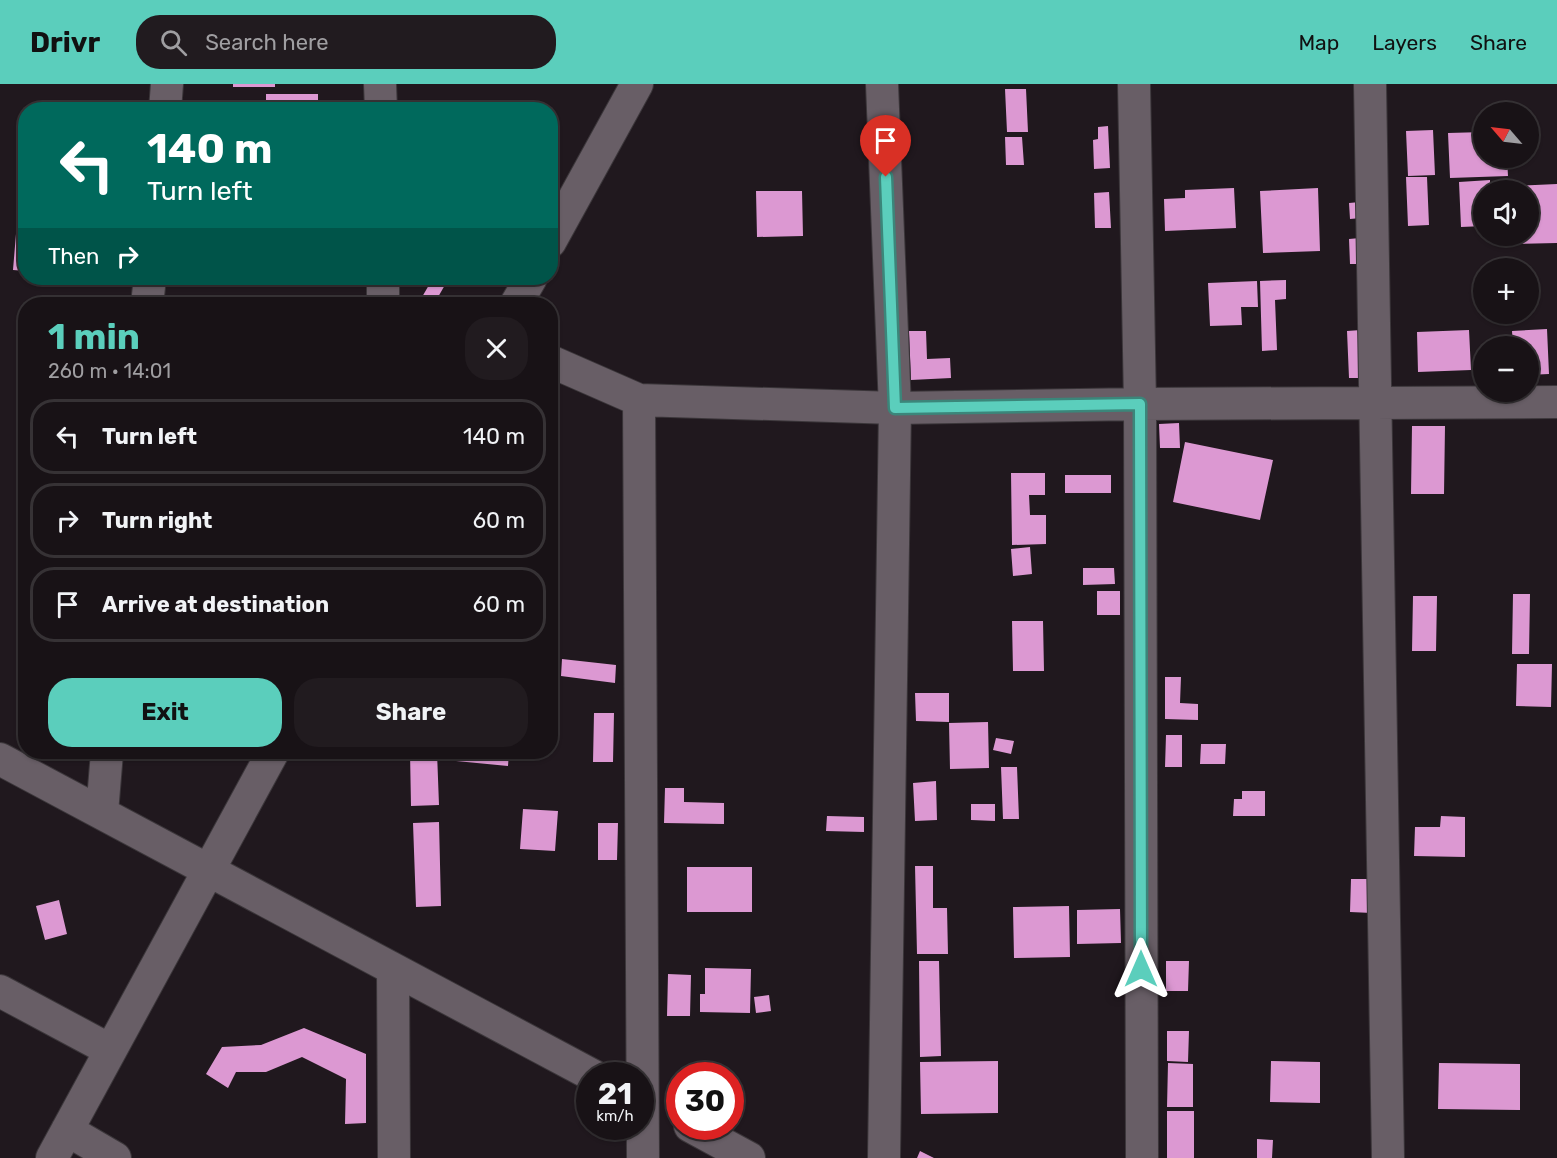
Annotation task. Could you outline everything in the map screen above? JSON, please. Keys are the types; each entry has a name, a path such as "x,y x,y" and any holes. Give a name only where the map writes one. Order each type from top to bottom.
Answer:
{"street":[{"path":"166,102 167,84"},
{"path":"380,84 381,102"},
{"path":"558,227 637,84"},
{"path":"882,84 895,408 884,1158"},
{"path":"1134,84 1140,404 1142,1158"},
{"path":"1370,84 1388,1158"},
{"path":"558,365 639,400 895,408 1557,402"},
{"path":"639,400 642,1062"},
{"path":"0,759 576,1066"},
{"path":"102,813 106,759"},
{"path":"52,1158 269,759"},
{"path":"393,969 394,1158"},
{"path":"0,991 110,1050"},
{"path":"67,1130 115,1158"},
{"path":"643,1140 643,1158"},
{"path":"716,1140 749,1158"}],"building":[{"path":"233,84 275,84 275,87 233,87"},
{"path":"1005,89 1026,89 1028,132 1007,132"},
{"path":"266,94 318,94 318,102 266,102"},
{"path":"1108,126 1110,168 1094,169 1093,140 1098,139 1098,127"},
{"path":"1433,130 1435,175 1408,176 1406,131"},
{"path":"1473,132 1473,168 1508,168 1508,176 1450,178 1448,133"},
{"path":"1005,137 1022,137 1024,165 1006,165"},
{"path":"1406,177 1427,177 1429,225 1408,226"},
{"path":"1473,181 1473,226 1461,227 1459,182"},
{"path":"1557,184 1557,243 1539,243 1539,185"},
{"path":"1234,188 1236,228 1165,231 1164,199 1185,198 1185,190"},
{"path":"1318,188 1320,251 1263,253 1260,191"},
{"path":"756,191 802,191 803,236 757,237"},
{"path":"1109,192 1111,228 1095,228 1094,193"},
{"path":"1360,202 1361,218 1350,219 1349,203"},
{"path":"17,222 18,270 13,270"},
{"path":"1360,238 1361,264 1350,264 1349,239"},
{"path":"1286,280 1286,299 1275,300 1277,350 1262,351 1260,281"},
{"path":"1257,281 1258,307 1241,307 1242,325 1210,326 1208,283"},
{"path":"429,285 445,285 438,297 422,297"},
{"path":"1547,329 1549,374 1539,374 1539,336 1512,336 1512,331"},
{"path":"1361,330 1363,378 1349,378 1347,331"},
{"path":"1469,330 1471,370 1418,372 1417,332"},
{"path":"909,331 926,331 927,359 950,358 951,378 911,380"},
{"path":"1179,423 1180,448 1160,448 1159,424"},
{"path":"1412,426 1445,426 1444,494 1411,494"},
{"path":"1185,442 1273,460 1260,520 1173,502"},
{"path":"1011,473 1045,473 1045,495 1029,495 1030,515 1046,515 1046,544 1012,545"},
{"path":"1065,475 1111,475 1111,493 1065,493"},
{"path":"1030,547 1032,574 1013,576 1011,549"},
{"path":"1083,568 1114,568 1115,584 1083,585"},
{"path":"1097,591 1120,591 1120,615 1097,615"},
{"path":"1513,594 1530,594 1529,654 1512,654"},
{"path":"1413,596 1437,596 1436,651 1412,651"},
{"path":"1012,621 1043,621 1044,671 1013,671"},
{"path":"562,659 616,665 615,683 561,676"},
{"path":"1517,664 1552,664 1551,707 1516,706"},
{"path":"1165,677 1181,677 1180,703 1198,704 1198,720 1165,719"},
{"path":"915,693 949,693 949,722 916,721"},
{"path":"594,713 614,713 613,762 593,762"},
{"path":"988,722 989,768 950,769 949,723"},
{"path":"1166,735 1182,735 1182,767 1165,767"},
{"path":"996,738 1014,741 1011,754 993,750"},
{"path":"1201,744 1226,744 1225,764 1200,764"},
{"path":"410,759 437,759 439,805 411,806"},
{"path":"456,759 508,759 508,766 456,761"},
{"path":"1001,767 1017,767 1019,819 1003,819"},
{"path":"936,781 937,820 915,821 913,783"},
{"path":"665,788 684,788 684,802 724,803 724,824 664,823"},
{"path":"1242,791 1265,791 1265,816 1233,816 1234,799 1242,799"},
{"path":"971,804 995,804 995,821 971,820"},
{"path":"523,809 558,811 555,851 520,849"},
{"path":"827,816 864,817 864,832 826,831"},
{"path":"1441,816 1465,817 1465,857 1414,856 1415,827 1440,827"},
{"path":"439,822 441,906 416,907 413,823"},
{"path":"598,823 618,823 617,860 598,860"},
{"path":"915,866 933,866 933,908 947,908 948,954 917,954"},
{"path":"687,867 752,867 752,912 687,912"},
{"path":"1351,879 1372,879 1372,913 1350,912"},
{"path":"59,900 67,934 45,940 36,906"},
{"path":"1069,906 1070,957 1014,958 1013,907"},
{"path":"1120,909 1121,943 1077,944 1077,910"},
{"path":"919,961 939,961 941,1056 920,1057"},
{"path":"1166,961 1189,961 1188,991 1166,991"},
{"path":"705,968 751,969 750,1013 700,1012 700,994 705,994"},
{"path":"668,974 691,975 690,1016 667,1016"},
{"path":"769,995 771,1011 756,1013 754,997"},
{"path":"304,1028 366,1054 366,1123 345,1124 346,1079 302,1057 266,1072 236,1072 228,1088 206,1074 222,1047 261,1045"},
{"path":"1167,1031 1189,1031 1188,1062 1167,1061"},
{"path":"998,1061 998,1113 921,1114 920,1062"},
{"path":"1271,1061 1320,1062 1320,1103 1270,1102"},
{"path":"1168,1063 1193,1064 1193,1107 1167,1107"},
{"path":"1439,1063 1520,1064 1520,1110 1438,1109"},
{"path":"1167,1111 1194,1111 1194,1158 1167,1158"},
{"path":"1257,1139 1273,1140 1272,1158 1257,1158"},
{"path":"920,1151 934,1158 917,1158"}],"route":[{"path":"886,177 895,408 1140,404 1141,969"}]}
